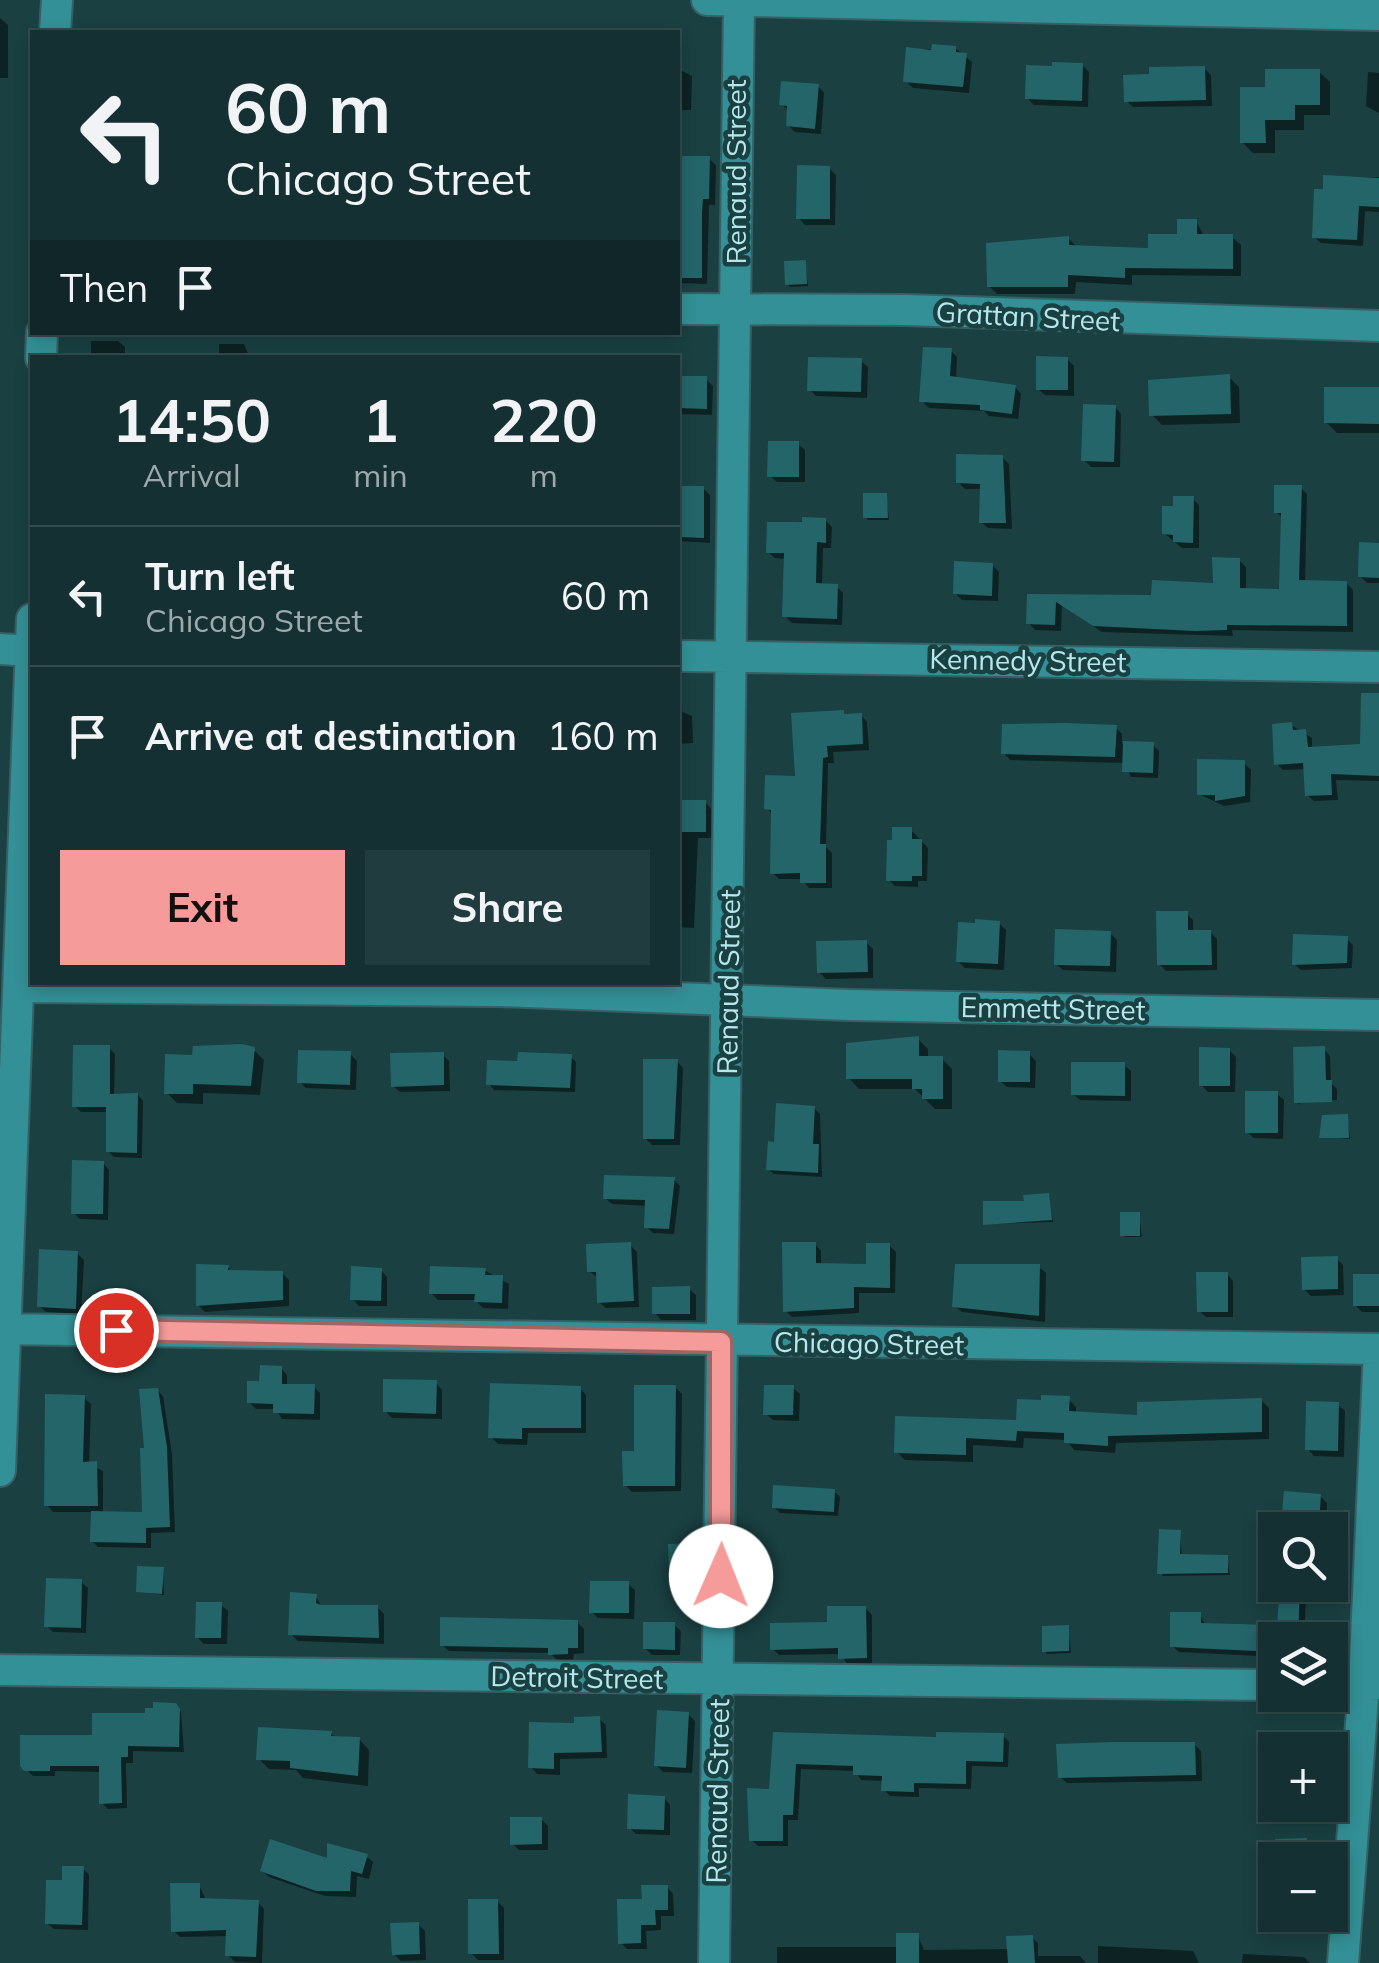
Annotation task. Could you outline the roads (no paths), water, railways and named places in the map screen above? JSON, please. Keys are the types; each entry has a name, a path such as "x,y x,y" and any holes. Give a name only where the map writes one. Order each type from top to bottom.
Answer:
{"street":[{"path":"56,30 57,0"},
{"path":"707,0 1379,15"},
{"name":"Renaud Street","path":"714,1963 739,0"},
{"name":"Grattan Street","path":"680,309 906,310 1379,326"},
{"path":"0,649 30,651"},
{"name":"Kennedy Street","path":"680,656 1379,667"},
{"path":"0,1471 30,707"},
{"name":"Emmett Street","path":"20,986 499,991 1379,1015"},
{"name":"Chicago Street","path":"3,1329 1379,1349"},
{"path":"1343,1963 1371,1684 1379,1349"},
{"name":"Detroit Street","path":"0,1670 1258,1685"}]}
